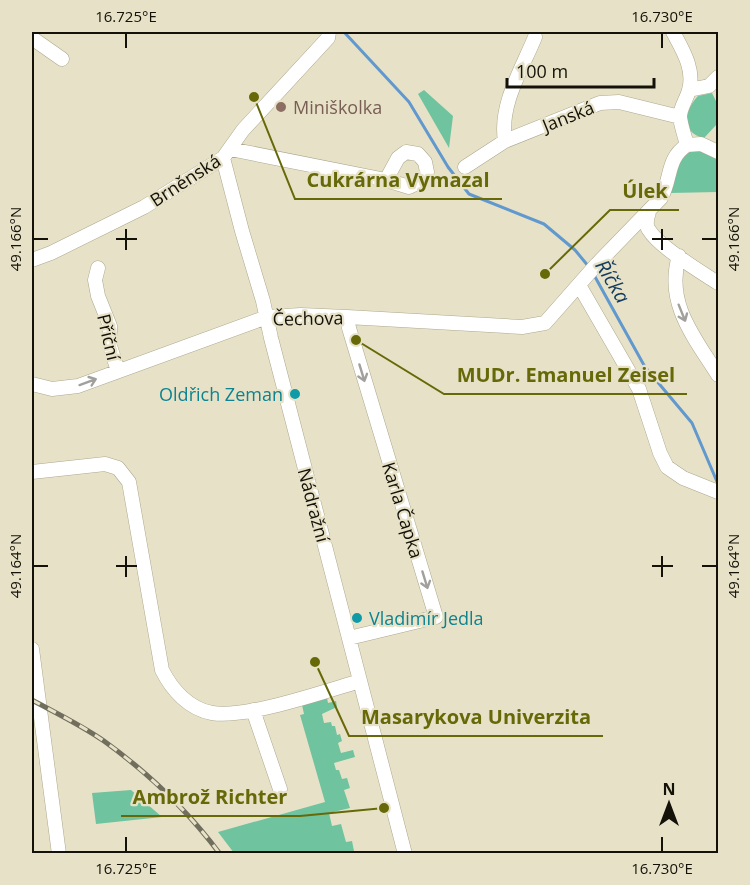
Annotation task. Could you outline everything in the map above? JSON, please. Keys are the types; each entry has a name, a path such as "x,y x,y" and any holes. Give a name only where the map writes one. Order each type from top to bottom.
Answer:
{"street":[{"name":"Brněnská","path":"32,260 144,207 226,154 243,130 327,38 329,32"},
{"path":"673,32 687,58 690,70 689,90 684,99 680,117 687,145 701,144 718,152"},
{"path":"506,141 504,130 508,102 535,37"},
{"path":"32,38 62,59"},
{"path":"689,90 709,86 718,77"},
{"name":"Janská","path":"465,167 506,141 600,103 619,102 680,117"},
{"name":"Čechova","path":"32,384 52,389 78,386 267,317 301,315 522,327 545,323 597,264 661,198 667,186 671,163 677,152 687,145"},
{"path":"226,154 386,180"},
{"name":"Nádražní","path":"226,154 405,854"},
{"path":"649,212 648,229 667,247 718,283"},
{"path":"615,246 631,238 642,237 655,240 667,247"},
{"path":"679,256 674,284 678,303 685,321 718,375"},
{"name":"Příční","path":"98,268 95,280 98,296 110,326 110,346 118,371"},
{"path":"582,282 639,389 660,453 667,467 712,490"},
{"name":"Karla Čapka","path":"347,317 436,617 349,638"},
{"path":"32,472 105,464 118,468 129,482 162,670 170,686 187,702 212,713 237,713 360,681"},
{"path":"32,648 59,854"},
{"path":"253,710 280,789"}],"green space":[{"path":"424,90 453,116 449,148 418,94"},
{"path":"712,93 718,105 718,123 704,138 691,131 687,115 698,96"},
{"path":"699,149 715,155 718,160 718,192 670,193 680,160 685,155"},
{"path":"327,698 328,703 336,701 337,707 322,714 324,723 331,722 332,726 335,726 337,735 340,734 342,741 338,743 341,753 353,750 355,757 334,763 342,779 347,778 350,788 344,790 350,808 329,813 332,826 341,824 346,842 352,841 354,851 350,854 234,853 218,832 325,802 300,715 304,714 302,705"},
{"path":"131,790 162,817 96,824 92,793"}],"waterway":[{"name":"Říčka","path":"344,32 409,102 448,167 469,194 544,224 575,250 589,267"},
{"name":"Říčka","path":"594,275 645,367 692,423 718,484"}],"railway":[{"path":"32,700 95,735 136,766 181,808 220,854"}],"place":[{"name":"Cukrárna Vymazal","path":"254,97"},
{"name":"Miniškolka","path":"281,107"},
{"name":"Úlek","path":"545,274"},
{"name":"MUDr. Emanuel Zeisel","path":"356,340"},
{"name":"Oldřich Zeman","path":"295,394"},
{"name":"Vladimír Jedla","path":"357,618"},
{"name":"Masarykova Univerzita","path":"315,662"},
{"name":"Ambrož Richter","path":"384,808"}]}
